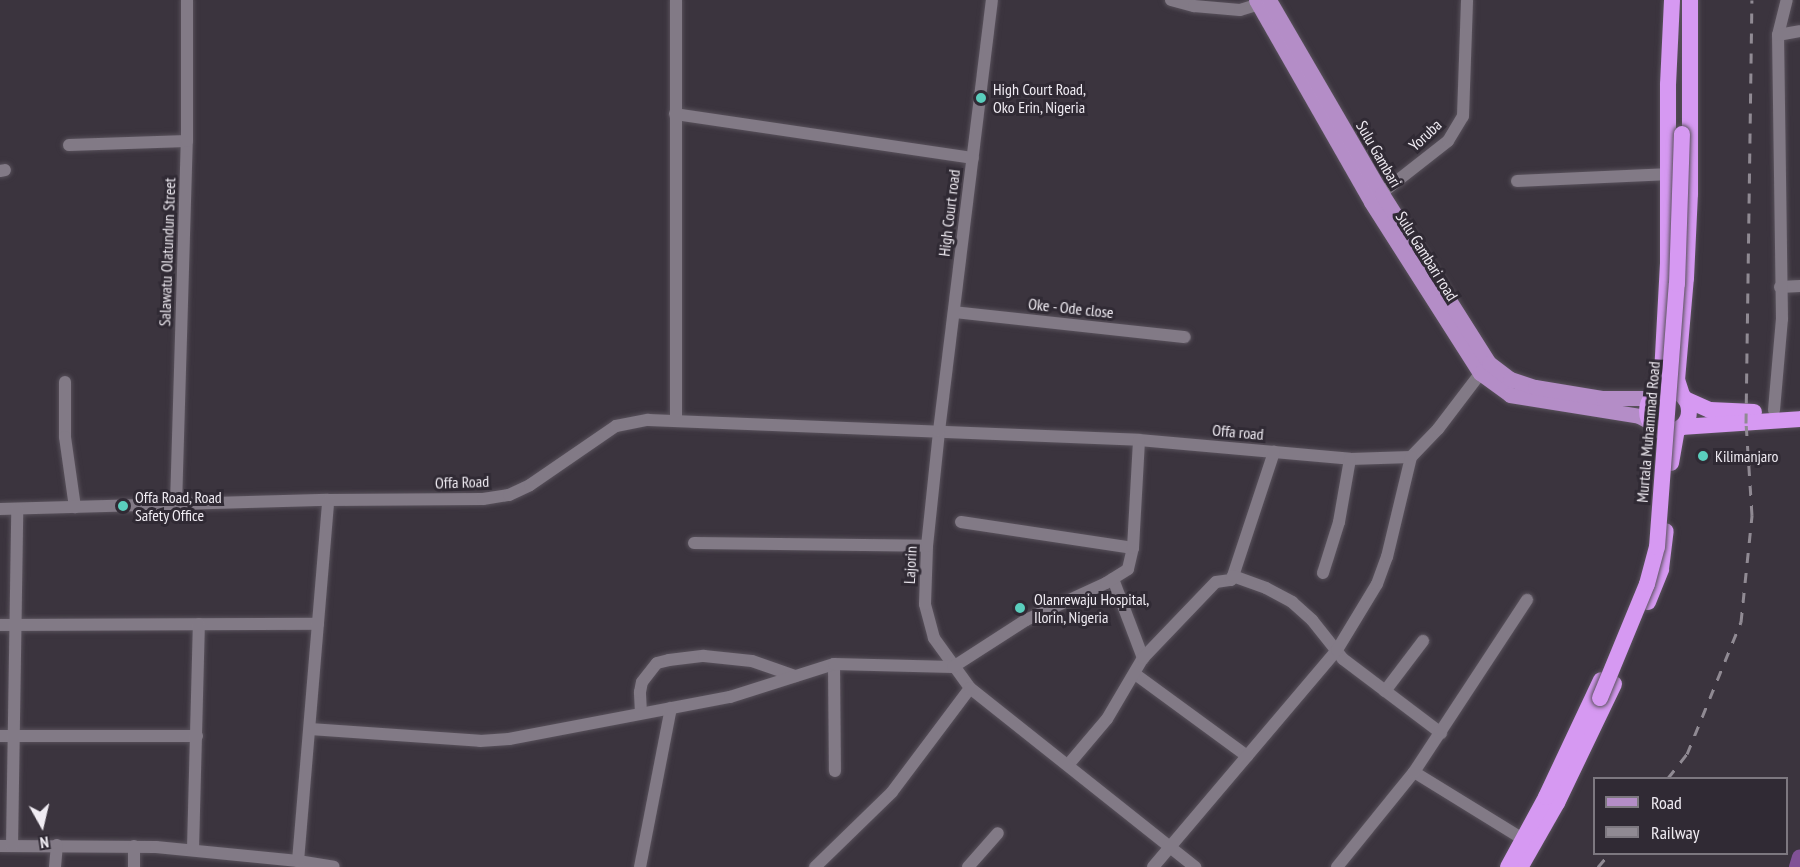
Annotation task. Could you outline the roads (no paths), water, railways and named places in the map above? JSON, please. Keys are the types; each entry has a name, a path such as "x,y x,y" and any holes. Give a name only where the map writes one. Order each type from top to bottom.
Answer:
{"highway":[{"name":"Murtala Muhammad Road","path":"1652,396 1662,374 1670,174 1668,85 1672,0"},
{"name":"Murtala Muhammad Road","path":"1684,397 1677,380 1686,278 1690,194 1690,0"},
{"name":"Murtala Muhammad Road","path":"1671,45 1677,81 1679,135"},
{"name":"Murtala Muhammad Road","path":"1521,867 1598,697 1635,604 1652,546 1672,283 1679,135 1685,65 1690,46"},
{"path":"1800,408 1710,410 1668,389 1652,396 1646,413 1653,426 1667,432 1679,428 1800,419"},
{"path":"1679,428 1689,414 1684,397"},
{"name":"Murtala Muhammad Road","path":"1552,800 1651,561 1661,448 1653,426"},
{"name":"Murtala Muhammad Road","path":"1508,867 1523,839 1552,800 1599,720 1661,569 1672,447 1679,428"}],"main road":[{"name":"Sulu Gambari road","path":"1263,2 1376,198 1485,368 1510,395 1629,414 1653,426"},
{"path":"1485,368 1535,387 1603,398 1652,396"}],"street":[{"name":"Salawatu Olatundun Street","path":"176,505 187,141 187,0"},
{"path":"676,0 676,419"},
{"path":"1172,0 1240,10 1263,2"},
{"name":"Yoruba","path":"1376,198 1448,141 1462,116 1467,0"},
{"path":"1774,410 1779,374 1780,287 1778,34 1787,0"},
{"name":"High Court road","path":"939,431 973,158 996,1"},
{"path":"1778,34 1800,31"},
{"path":"675,114 973,158"},
{"path":"69,145 187,141"},
{"path":"1517,181 1544,182 1670,174"},
{"path":"1780,287 1800,286"},
{"name":"Oke - Ode close","path":"954,312 1185,337"},
{"path":"1153,867 1337,650 1377,584 1387,557 1411,457 1438,429 1485,368"},
{"path":"65,382 65,437 75,507"},
{"name":"Offa Road","path":"0,509 328,500 483,499 509,495 530,485 616,426 632,422 676,419 939,431"},
{"name":"Offa road","path":"939,431 1139,440 1350,459 1411,457"},
{"name":"Lajorin","path":"939,431 927,546 927,618 934,638 970,688 1195,867"},
{"path":"310,729 480,741 509,739 740,694 834,664 953,667 1026,620 1113,579 1128,569 1133,548 1139,440"},
{"path":"1068,765 1101,727 1143,658 1216,582 1231,580 1274,452"},
{"path":"1323,573 1339,522 1350,459"},
{"path":"298,861 328,500"},
{"path":"18,509 13,736 6,846 134,846 193,849 334,867"},
{"path":"961,522 1133,548"},
{"path":"694,543 927,546"},
{"path":"1233,576 1266,588 1292,602 1312,620 1343,659 1441,733"},
{"path":"1113,579 1143,658"},
{"path":"1337,867 1414,772 1527,600"},
{"path":"193,849 199,624"},
{"path":"0,625 318,624"},
{"path":"1385,691 1423,641"},
{"path":"641,713 639,692 647,672 657,663 682,656 752,661 795,676"},
{"path":"834,664 835,771"},
{"path":"1135,674 1247,756"},
{"path":"815,867 892,792 970,688"},
{"path":"640,867 671,708"},
{"path":"0,736 197,736"},
{"path":"1414,772 1523,839"},
{"path":"968,867 998,833"},
{"path":"55,867 57,845"},
{"path":"134,846 134,867"}],"waterway":[{"path":"1797,867 1800,857"}],"railway":[{"path":"1669,777 1687,754 1741,622 1752,515 1746,423 1752,0"},
{"path":"1598,867 1608,855"}],"place":[{"name":"High Court Road, Oko Erin, Nigeria","path":"981,98"},
{"name":"Kilimanjaro","path":"1703,456"},
{"name":"Offa Road, Road Safety Office","path":"123,506"},
{"name":"Olanrewaju Hospital, Ilorin, Nigeria","path":"1020,608"}]}
